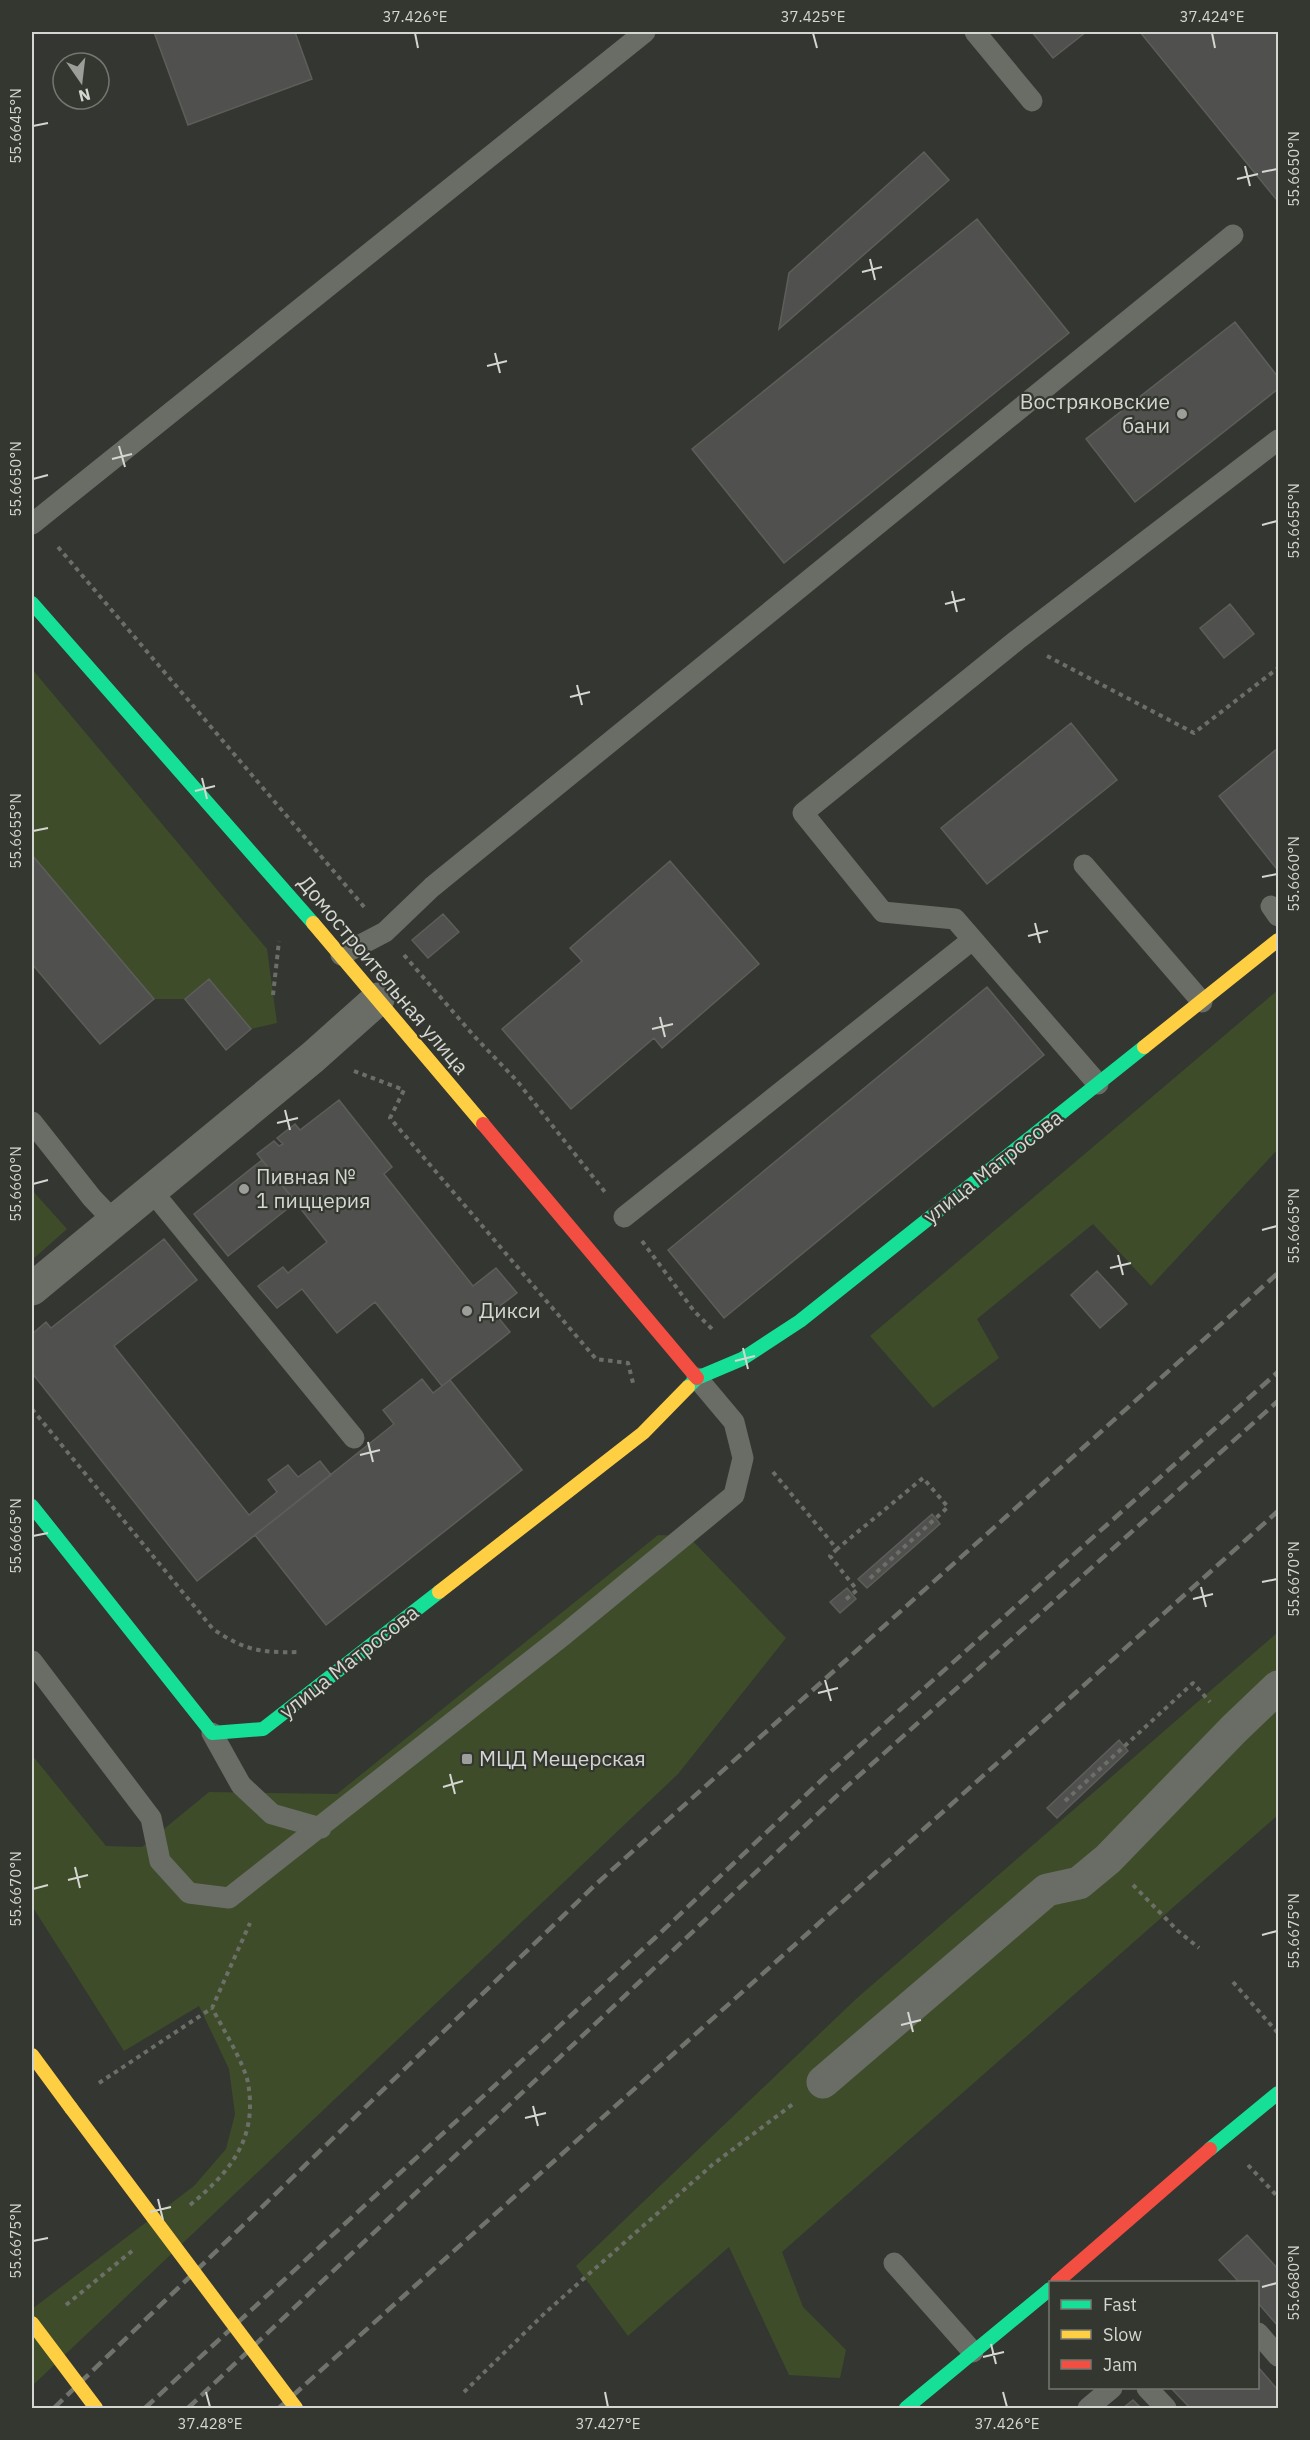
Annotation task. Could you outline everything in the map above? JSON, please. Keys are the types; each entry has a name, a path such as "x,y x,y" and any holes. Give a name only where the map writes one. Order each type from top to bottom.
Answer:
{"main road":[{"name":"Домостроительная улица","path":"32,603 378,999 697,1378"},
{"name":"улица Матросова","path":"212,1733 263,1729 643,1433 697,1378 742,1359 800,1321 1278,940"},
{"path":"32,1506 212,1733"},
{"path":"32,2055 296,2409"},
{"path":"1060,2281 1144,2205 1278,2093"},
{"path":"906,2409 1049,2290"},
{"path":"32,2323 96,2409"}],"street":[{"path":"32,1289 313,1057 378,999"},
{"path":"823,2082 1047,1890 1079,1883 1108,1859 1278,1687"}],"lane":[{"path":"32,524 645,32"},
{"path":"975,32 1032,101"},
{"path":"341,956 385,932 432,887 1233,235"},
{"path":"1098,1084 955,919 883,912 803,813 1017,640 1278,440"},
{"path":"1084,864 1202,1002"},
{"path":"624,1217 972,940"},
{"path":"32,1122 92,1198 114,1221"},
{"path":"152,1190 354,1438"},
{"path":"32,1661 152,1818 160,1861 189,1893 229,1898 321,1828 693,1531 734,1495 743,1458 734,1422 697,1378"},
{"path":"212,1733 241,1785 272,1814 321,1828"},
{"path":"894,2264 973,2352"},
{"path":"1259,2335 1278,2356"},
{"path":"1088,2409 1111,2389"},
{"path":"1148,2389 1166,2409"}],"path":[{"path":"58,547 474,1036 517,1081 624,1217 694,1311 717,1333"},
{"path":"1017,640 1194,733 1278,668"},
{"path":"273,995 279,940"},
{"path":"313,1057 404,1090 390,1118 596,1359 628,1362"},
{"path":"32,1409 213,1629 237,1645 270,1653 305,1652"},
{"path":"769,1468 837,1549"},
{"path":"844,1601 857,1590 830,1556 923,1478 948,1507 867,1581"},
{"path":"1065,1801 1193,1683 1234,1729"},
{"path":"1108,1859 1178,1931 1199,1948"},
{"path":"93,2087 212,2008 251,1924 229,1898"},
{"path":"1233,1982 1278,2033"},
{"path":"184,2210 219,2181 239,2152 250,2124 248,2082 212,2008"},
{"path":"464,2392 546,2312 712,2165 823,2082"},
{"path":"1245,2162 1278,2198"},
{"path":"58,2311 139,2246"}],"green space":[{"path":"32,669 267,949 277,1023 251,1029 209,979 185,999 154,999 32,855"},
{"path":"1278,990 1278,1149 1151,1286 1093,1224 977,1319 999,1358 933,1408 870,1336"},
{"path":"32,1190 67,1229 32,1260"},
{"path":"658,1535 688,1536 786,1638 678,1774 32,2386 32,2309 194,2186 226,2149 235,2114 229,2069 199,2006 124,2051 32,1906 32,1755 106,1846 142,1847 209,1792 337,1794"},
{"path":"1278,1632 1278,1815 782,2252 803,2307 846,2350 840,2378 789,2375 729,2247 628,2336 576,2266 856,1999"}],"building":[{"path":"154,32 295,32 312,79 188,125"},
{"path":"1032,32 1086,32 1053,58"},
{"path":"1140,32 1278,32 1278,197 1276,199"},
{"path":"924,152 949,180 779,329 789,273"},
{"path":"977,219 1069,333 784,563 692,449"},
{"name":"Востряковские бани","path":"1235,322 1278,377 1278,389 1135,502 1086,439"},
{"path":"1230,604 1254,634 1224,658 1200,628"},
{"path":"1071,723 1117,780 987,884 941,828"},
{"path":"1278,748 1278,865 1276,868 1219,796"},
{"path":"32,855 154,999 100,1044 32,964"},
{"path":"670,861 759,964 662,1048 654,1038 571,1109 502,1029 582,961 570,948"},
{"path":"443,914 459,932 428,958 412,940"},
{"path":"209,979 251,1029 226,1050 185,999"},
{"path":"987,987 1044,1055 724,1318 668,1250"},
{"path":"339,1100 392,1167 384,1174 473,1286 496,1268 517,1293 493,1311 510,1332 442,1386 375,1302 337,1333 302,1289 277,1308 258,1286 283,1267 288,1273 327,1242 257,1154 274,1141 279,1146 283,1144 277,1138 295,1124 300,1130"},
{"path":"262,1160 296,1202 228,1256 194,1214"},
{"path":"164,1239 197,1280 114,1346 249,1515 277,1492 268,1480 288,1465 298,1477 320,1461 331,1475 197,1581 32,1373 32,1334 46,1322 51,1328"},
{"path":"1097,1271 1127,1304 1100,1328 1071,1295"},
{"path":"422,1379 433,1393 450,1380 522,1470 326,1625 255,1535 394,1424 383,1410"},
{"path":"932,1514 940,1524 867,1588 858,1579"},
{"path":"847,1588 856,1599 840,1613 830,1602"},
{"path":"1119,1740 1128,1751 1057,1818 1047,1808"},
{"path":"1247,2235 1278,2269 1278,2326 1259,2304 1259,2281 1238,2281 1219,2260"},
{"path":"1259,2368 1278,2390 1278,2408 1190,2408 1172,2389 1259,2389"},
{"path":"1133,2400 1141,2408 1123,2408"}],"railway":[{"path":"54,2408 594,1886 1278,1273"},
{"path":"145,2408 656,1937 828,1774 1278,1372"},
{"path":"188,2408 844,1789 1278,1401"},
{"path":"279,2408 1278,1511"}],"traffic: fast":[{"path":"32,603 313,923"},
{"path":"688,1387 697,1378 742,1359 800,1321 1144,1047"},
{"path":"32,1506 212,1733 263,1729 439,1592"},
{"path":"1210,2149 1278,2093"},
{"path":"906,2408 1049,2290"}],"traffic: slow":[{"path":"313,923 483,1124"},
{"path":"1144,1047 1278,940"},
{"path":"439,1592 643,1433 688,1387"},
{"path":"32,2055 71,2108"},
{"path":"71,2108 296,2408"},
{"path":"32,2323 96,2408"}],"traffic: jam":[{"path":"483,1124 697,1378"},
{"path":"1058,2281 1210,2149"}],"place":[{"name":"Востряковские бани","path":"1182,414"},
{"name":"Пивная № 1 пиццерия","path":"244,1189"},
{"name":"Дикси","path":"467,1311"},
{"name":"МЦД Мещерская","path":"467,1759"}]}
